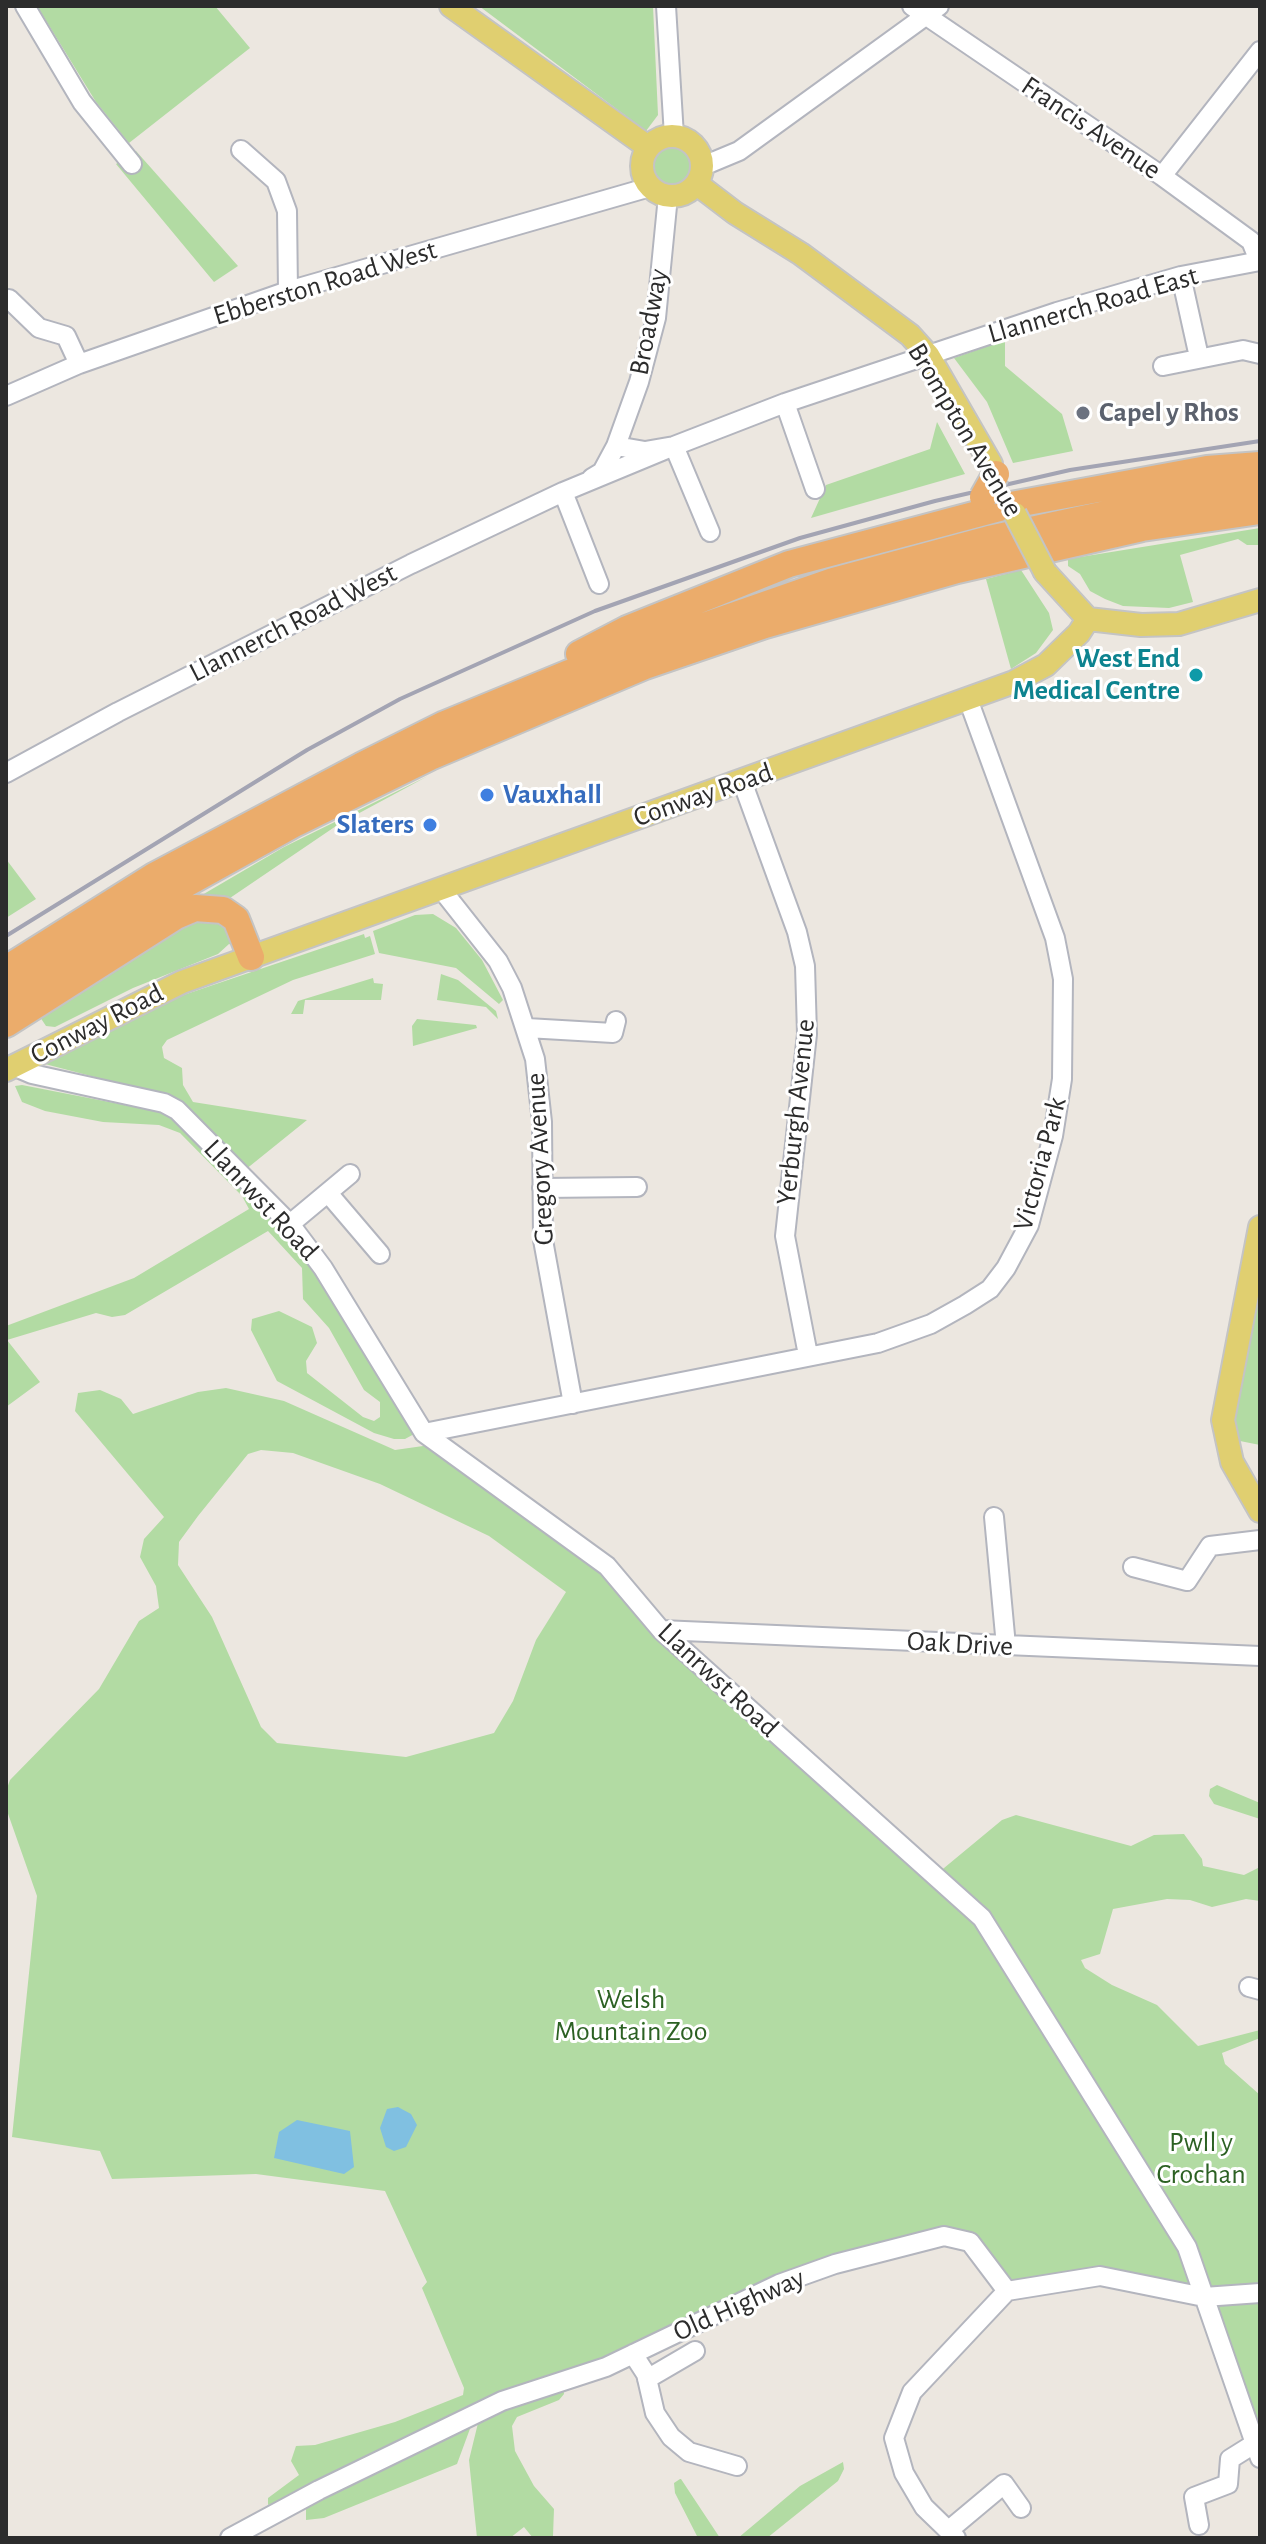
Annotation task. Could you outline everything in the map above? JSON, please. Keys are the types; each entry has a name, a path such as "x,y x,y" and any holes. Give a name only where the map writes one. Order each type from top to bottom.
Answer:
{"highway":[{"path":"6,969 154,876 627,629 789,564 947,521 1000,491 1260,465"},
{"path":"445,724 678,632 833,581 989,539 1190,496 1260,487"},
{"path":"6,995 159,899 296,823 430,757 645,666 765,625 957,570 1142,528 1260,511"},
{"path":"6,1024 176,916 195,908 223,910 236,919 251,957"}],"main road":[{"path":"451,6 648,147"},
{"path":"674,136 695,146 700,175 683,195 659,192 642,165 648,147 660,138 674,136"},
{"name":"Brompton Avenue","path":"700,175 910,335 928,355 1045,572 1088,619"},
{"path":"1088,619 1141,625 1179,624 1260,600"},
{"name":"Conway Road","path":"10,1068 142,999 251,957 968,699 1046,665 1079,633 1088,619"},
{"path":"1260,1227 1223,1420 1232,1462 1260,1511"}],"street":[{"path":"25,6 82,102 132,164"},
{"path":"666,6 674,136"},
{"path":"700,175 739,151 926,10"},
{"name":"Francis Avenue","path":"926,10 1251,241 1260,261"},
{"path":"1162,176 1260,51"},
{"path":"241,150 276,181 287,211 288,291"},
{"name":"Ebberston Road West","path":"6,396 79,364 288,291 659,192"},
{"name":"Broadway","path":"616,446 656,318 659,192"},
{"name":"Llannerch Road East","path":"928,355 1181,276 1260,261"},
{"path":"1181,276 1199,357"},
{"path":"7,298 39,328 66,336 79,364"},
{"path":"1163,366 1243,350 1260,354"},
{"name":"Llannerch Road West","path":"6,773 159,691 563,492 785,403 928,355"},
{"path":"785,403 815,489"},
{"name":"Llannerch Road West","path":"584,483 602,472 616,446 645,451 674,446"},
{"path":"674,446 710,532"},
{"path":"563,492 599,584"},
{"name":"Victoria Park","path":"424,1433 878,1343 917,1329 990,1289 1006,1268 1029,1225 1042,1181 1062,1079 1063,979 1055,938 968,699"},
{"name":"Yerburgh Avenue","path":"742,781 797,932 805,966 807,1034 785,1236 808,1355"},
{"name":"Gregory Avenue","path":"442,890 498,961 527,1028 540,1088 543,1240 549,1287 573,1404"},
{"path":"527,1028 613,1033 616,1021"},
{"name":"Llanrwst Road","path":"10,1068 171,1105 290,1224 323,1268 424,1433 607,1566 661,1630 982,1918 1187,2247 1257,2451"},
{"path":"290,1224 350,1174"},
{"path":"542,1188 637,1187"},
{"path":"328,1193 380,1254"},
{"path":"994,1517 1006,1646"},
{"path":"1133,1567 1187,1581 1210,1546 1260,1540"},
{"name":"Oak Drive","path":"661,1630 1260,1656"},
{"name":"Old Highway","path":"230,2538 319,2490 502,2401 606,2367 779,2284 835,2264 944,2236 970,2242 1007,2291"},
{"path":"1021,2508 1004,2484 952,2534 917,2496 904,2473 894,2438 912,2392 1007,2291 1100,2276 1204,2297 1260,2293"},
{"path":"647,2379 695,2351"},
{"path":"633,2354 647,2379 655,2413 671,2437 689,2452 737,2466"},
{"path":"1199,2525 1194,2497 1228,2484 1230,2459 1257,2451"}],"green space":[{"path":"37,6 215,6 250,48 129,143 96,102"},
{"path":"479,6 653,6 658,115 646,131"},
{"path":"672,145 688,151 694,167 688,183 672,189 656,183 650,167 656,151"},
{"path":"136,151 238,266 214,282 116,164"},
{"path":"1005,340 1005,366 1062,414 1073,451 1013,463 987,402 954,358"},
{"path":"937,422 965,474 811,518 826,485 930,449"},
{"path":"1260,528 1260,545 1247,545 1238,539 1180,555 1193,602 1169,608 1123,606 1105,599 1090,591 1080,574 1068,566 1068,559"},
{"path":"1021,570 1049,613 1053,630 1036,653 1011,669 986,579"},
{"path":"428,776 339,824 230,898 202,895 284,847"},
{"path":"6,859 36,899 6,918"},
{"path":"433,914 456,928 482,960 503,1000 499,1004 456,968 379,953 373,931 415,915"},
{"path":"222,919 234,946 229,944 218,954 133,988 55,1027 46,1026 38,1014 185,920"},
{"path":"364,934 365,938 370,936 375,954 293,980 167,1040 162,1047 164,1058 182,1068 183,1085 193,1102 307,1120 245,1170 171,1097 45,1064 145,1008"},
{"path":"441,974 458,980 496,1011 498,1019 486,1007 437,1000"},
{"path":"373,978 374,983 383,984 381,1000 305,1000 303,1014 291,1014 298,1001"},
{"path":"417,1019 476,1025 477,1028 413,1046 412,1026"},
{"path":"15,1086 171,1114 295,1240 416,1433 405,1439 394,1439 374,1433 277,1381 251,1330 252,1319 279,1311 312,1327 317,1343 306,1361 307,1373 363,1417 374,1421 380,1417 380,1402 364,1390 329,1328 303,1299 302,1268 268,1231 125,1315 112,1317 96,1313 7,1340 40,1382 6,1407 6,1326 134,1278 249,1209 242,1196 180,1133 159,1125 103,1122 45,1111 22,1102"},
{"path":"1260,1228 1260,1445 1225,1438"},
{"name":"Welsh Mountain Zoo","path":"226,1388 284,1401 395,1450 430,1445 596,1566 661,1630 938,1873 1002,1820 1016,1815 1131,1846 1154,1835 1184,1834 1202,1859 1203,1866 1244,1875 1260,1867 1260,1901 1246,1899 1212,1907 1190,1900 1167,1899 1113,1909 1100,1954 1081,1960 1085,1968 1112,1985 1157,2005 1198,2046 1260,2030 1260,2038 1222,2053 1225,2064 1260,2095 1260,2458 1204,2297 1100,2276 1007,2291 970,2242 855,2253 268,2505 268,2498 299,2475 291,2461 296,2446 315,2445 395,2422 463,2395 464,2388 422,2288 427,2282 385,2191 256,2174 112,2179 100,2151 12,2137 37,1896 6,1808 6,1791 10,1780 99,1689 139,1621 159,1608 156,1586 140,1557 144,1539 164,1517 75,1411 78,1393 100,1390 121,1399 133,1414 198,1392","holes":["261,1450 293,1453 380,1484 489,1536 566,1592 536,1640 513,1701 494,1733 406,1757 277,1743 261,1727 212,1617 178,1565 179,1542 248,1454"]},
{"path":"1217,1785 1260,1803 1260,1819 1214,1804 1209,1796 1210,1789"},
{"path":"563,2386 564,2394 559,2400 517,2417 512,2426 515,2451 534,2486 554,2509 553,2536 533,2538 524,2527 510,2538 477,2538 469,2460 479,2419"},
{"path":"471,2426 457,2464 324,2518 306,2520 306,2506"},
{"path":"843,2462 844,2469 838,2481 767,2538 738,2538 800,2486"},
{"path":"681,2479 720,2538 698,2538 675,2493 674,2483"}],"water":[{"path":"398,2107 411,2114 417,2125 406,2147 394,2151 386,2147 380,2128 387,2109"},
{"path":"297,2120 350,2131 354,2167 344,2174 274,2158 279,2132"}],"railway":[{"path":"6,936 307,750 400,699 595,611 800,538 935,501 1070,470 1260,441"}],"place":[{"name":"Capel y Rhos","path":"1083,413"},
{"name":"West End Medical Centre","path":"1196,675"},
{"name":"Vauxhall","path":"487,795"},
{"name":"Slaters","path":"430,825"}],"park label":[{"name":"Pwll y Crochan","path":"1201,2159"}]}
